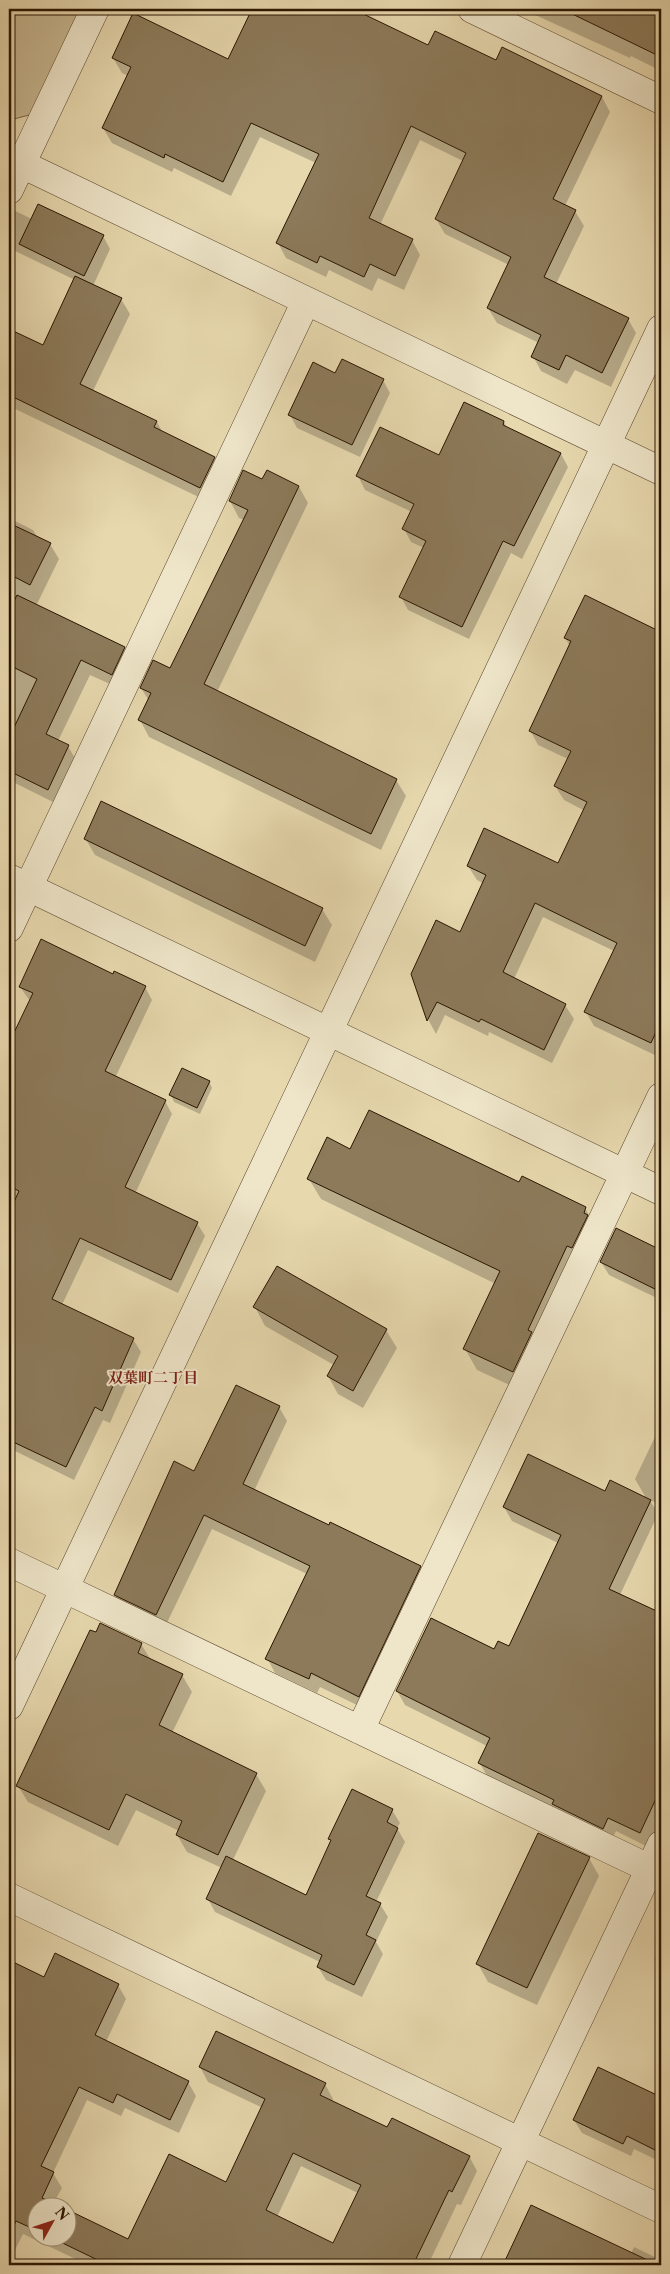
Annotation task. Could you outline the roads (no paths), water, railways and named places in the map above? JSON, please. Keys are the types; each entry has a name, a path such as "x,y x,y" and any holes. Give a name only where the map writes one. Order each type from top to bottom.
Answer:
{"street":[{"path":"9,190 15,161 95,9"},
{"path":"472,9 661,100"},
{"path":"15,161 661,471"},
{"path":"9,928 18,883 306,301"},
{"path":"9,1706 661,329"},
{"path":"18,883 661,1191"},
{"path":"360,1730 661,1097"},
{"path":"9,1562 360,1730 658,1862 520,2142 462,2265"},
{"path":"9,1897 661,2209"}],"district":[{"name":"双葉町二丁目","path":"153,1378"}]}
